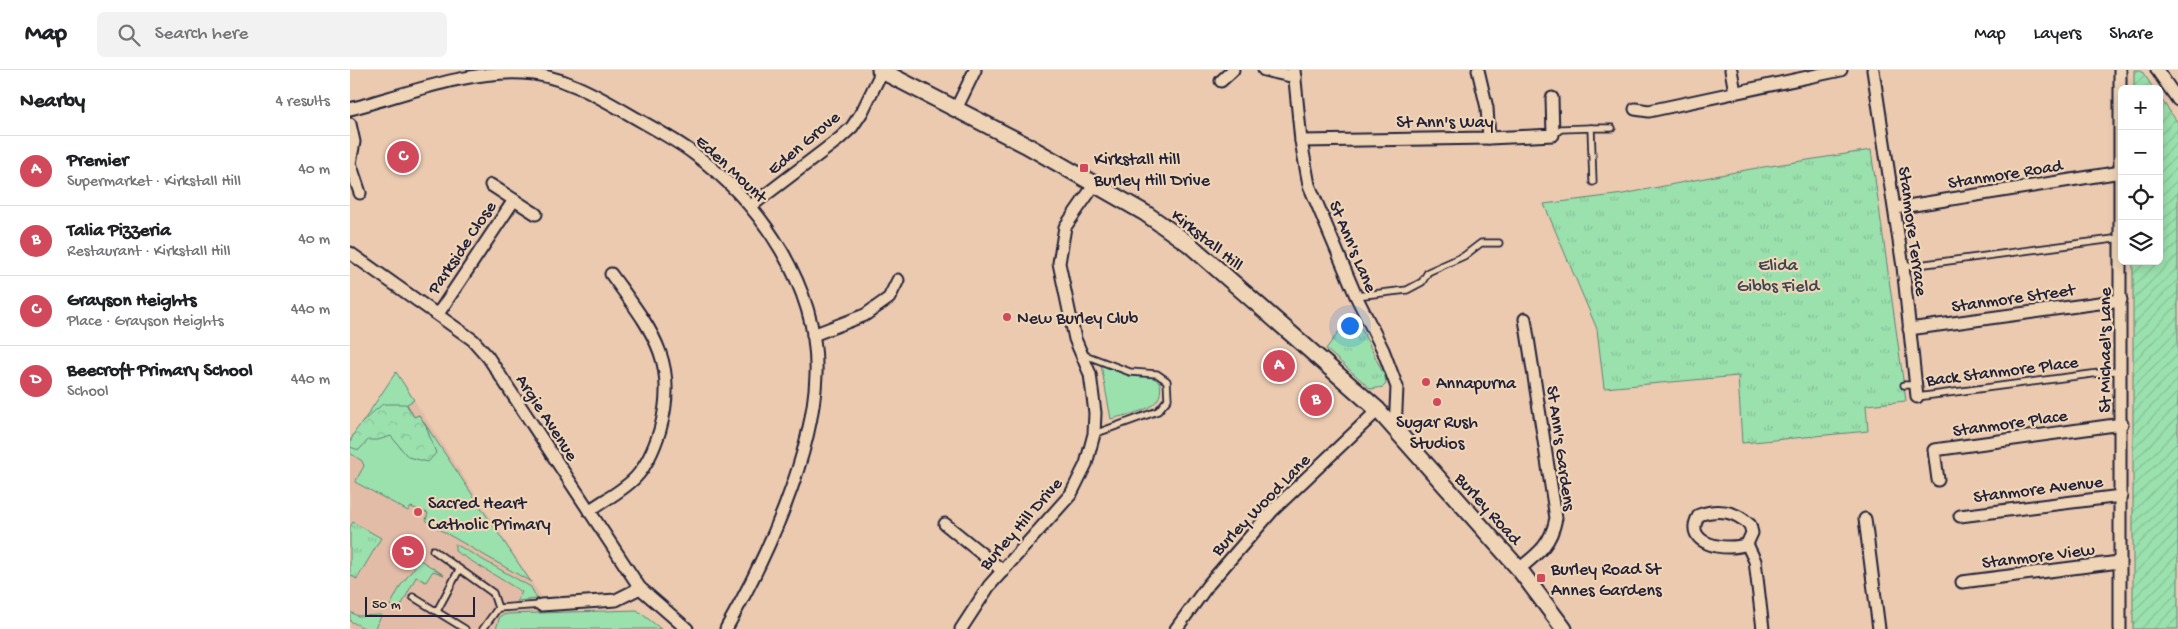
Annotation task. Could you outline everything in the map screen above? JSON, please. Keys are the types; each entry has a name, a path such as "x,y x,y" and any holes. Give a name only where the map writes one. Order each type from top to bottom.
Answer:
{"street":[{"path":"956,110 975,70"},
{"path":"1221,82 1234,70"},
{"path":"1264,70 1295,73"},
{"path":"1478,70 1487,108 1489,138"},
{"path":"1731,70 1735,92"},
{"path":"1635,109 1649,111 1841,70"},
{"name":"Stanmore Terrace","path":"1873,70 1903,267 1912,389"},
{"name":"St Michael's Lane","path":"2120,70 2121,130"},
{"path":"2157,70 2178,100"},
{"name":"Kirkstall Hill","path":"881,71 1026,144 1145,213 1190,244 1361,394"},
{"name":"Eden Grove","path":"751,206 839,140 852,127 881,71"},
{"name":"Eden Mount","path":"350,109 446,76 503,72 532,74 557,80 618,108 694,153 751,206 773,237 793,272 813,334 816,374 814,402 803,452 770,539 726,629"},
{"name":"St Ann's Lane","path":"1295,73 1301,141 1309,186 1356,296 1383,350 1397,387 1395,430"},
{"path":"1552,98 1553,135"},
{"path":"350,124 354,142 350,163 360,193"},
{"name":"St Ann's Way","path":"1301,141 1553,135"},
{"name":"Stanmore Road","path":"1895,208 2118,172"},
{"name":"St Michael's Lane","path":"2121,175 2121,220"},
{"name":"Burley Hill Drive","path":"961,629 989,586 1071,494 1086,464 1094,434 1095,413 1090,374 1075,339 1059,263 1065,227 1095,184"},
{"name":"Parkside Close","path":"491,185 536,214"},
{"name":"Parkside Close","path":"438,314 514,200"},
{"name":"Argie Avenue","path":"350,252 473,340 488,357 640,588 687,629"},
{"name":"St Michael's Lane","path":"2120,629 2121,265"},
{"path":"589,511 630,483 643,467 657,438 666,402 663,361 656,341 611,274"},
{"path":"813,334 865,315 889,298 898,280"},
{"name":"Stanmore Street","path":"1909,329 2121,300"},
{"name":"St Ann's Gardens","path":"1519,569 1544,549 1554,530 1556,518 1526,319"},
{"name":"Burley Road","path":"1361,394 1378,410 1519,569 1564,629"},
{"name":"Burley Wood Lane","path":"1176,629 1208,585 1273,510 1378,410"},
{"name":"Stanmore Place","path":"1938,480 1934,450 2122,424"},
{"name":"Stanmore Avenue","path":"1960,516 2120,496"},
{"path":"1747,544 1738,548 1721,548 1705,543 1699,537 1695,521 1699,514 1727,512 1739,516 1750,525 1752,533 1747,544 1755,561 1763,629"},
{"path":"1865,519 1879,629"},
{"path":"945,524 1003,571"},
{"name":"Stanmore View","path":"1962,582 2119,562"},
{"path":"541,605 616,600 640,588"}],"lane":[{"path":"1591,128 1593,182"},
{"path":"1553,135 1561,129 1612,128"},
{"path":"1903,267 2118,238"},
{"path":"1356,296 1407,290 1422,282 1428,272 1464,256 1481,243 1499,243"},
{"path":"1082,354 1130,372 1157,374 1167,381 1168,399 1158,410 1094,434"},
{"name":"Back Stanmore Place","path":"1912,389 2122,370"},
{"path":"433,550 493,593 498,608"},
{"path":"437,611 459,570"},
{"path":"413,597 465,629"},
{"path":"498,608 541,605"},
{"path":"483,629 498,608"}],"shaded area":[{"name":"Sacred Heart Catholic Primary","path":"396,372 541,596 543,614 637,610 661,629 350,629 350,441"}],"green space":[{"path":"2134,70 2141,70 2151,85 2134,85"},
{"path":"2163,102 2178,123 2178,629 2133,629 2133,265 2163,265"},
{"name":"Elida Gibbs Field","path":"1871,150 1906,401 1866,405 1868,431 1742,443 1738,376 1604,388 1597,329 1544,204 1623,194 1751,169"},
{"path":"1353,312 1385,377 1386,384 1383,387 1371,389 1326,349"},
{"path":"1101,365 1133,376 1149,377 1157,380 1160,383 1158,400 1145,409 1111,419"},
{"path":"396,372 414,400 407,404 414,417 419,415 531,582 430,524 426,520 428,513 411,507 408,511 355,482 364,466 362,461 350,453 350,441"},
{"path":"383,404 406,404 414,417 419,415 426,426 436,453 428,462 408,457 391,436 378,440 368,440 359,450 350,447 353,435 357,429"},
{"path":"353,522 381,538 357,579 350,575 350,527"},
{"path":"455,544 531,587 537,599 517,601 522,592 455,551"},
{"path":"420,560 444,575 433,571 426,582 416,577 400,608 390,606 401,585"},
{"path":"637,610 661,629 496,629 500,616 507,614"},
{"path":"350,612 358,616 382,615 374,629 366,629 350,621"}],"place":[{"name":"Grayson Heights","path":"403,157"},
{"name":"Kirkstall Hill Burley Hill Drive","path":"1084,168"},
{"name":"New Burley Club","path":"1007,317"},
{"name":"Premier","path":"1279,366"},
{"name":"Annapurna","path":"1426,382"},
{"name":"Talia Pizzeria","path":"1316,400"},
{"name":"Sugar Rush Studios","path":"1437,402"},
{"name":"Sacred Heart Catholic Primary","path":"418,512"},
{"name":"Beecroft Primary School","path":"408,552"},
{"name":"Burley Road St Annes Gardens","path":"1541,578"}]}
